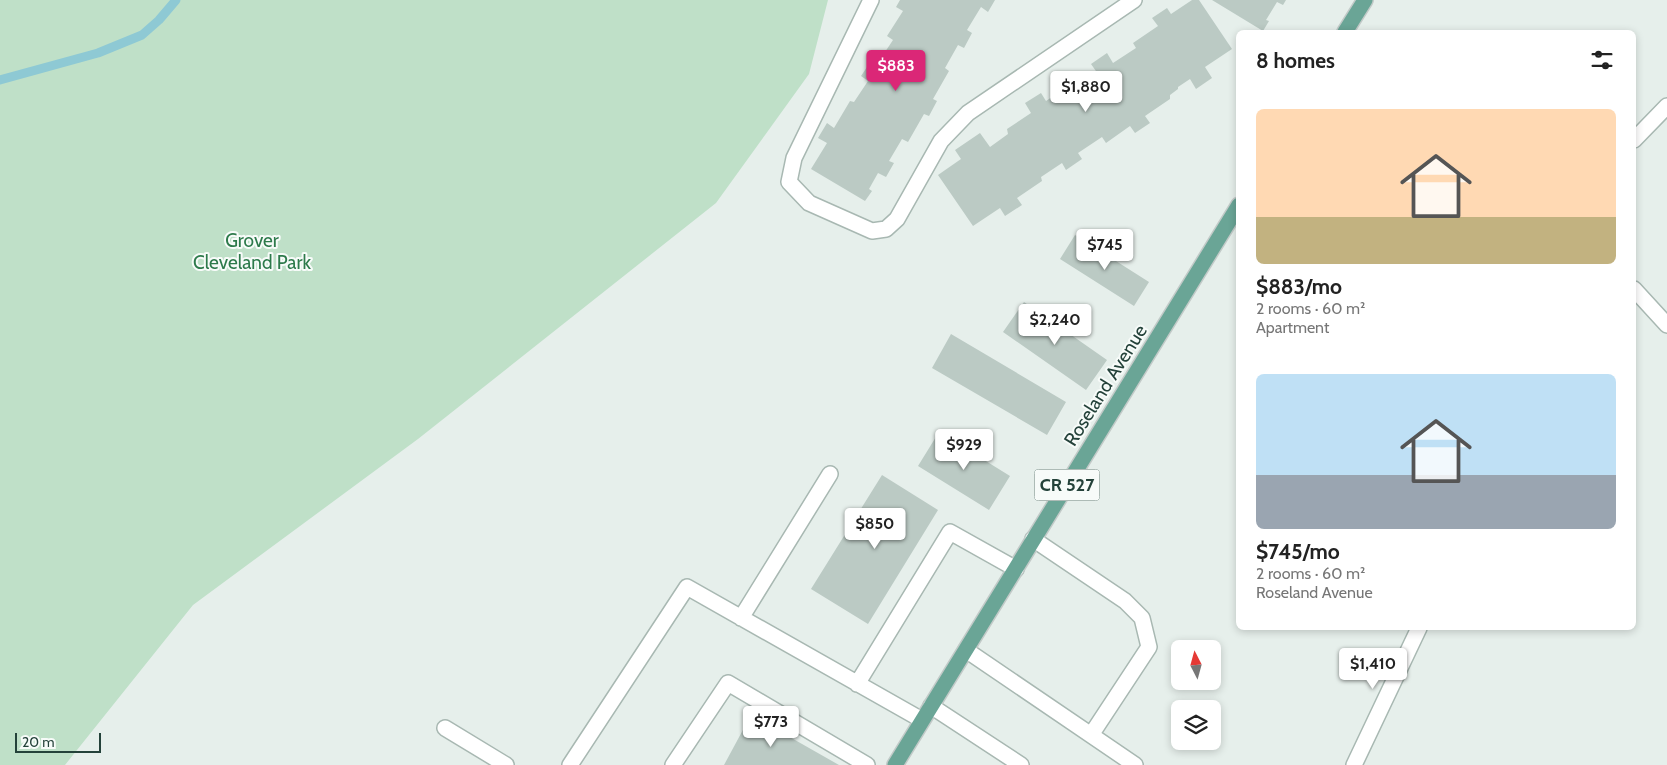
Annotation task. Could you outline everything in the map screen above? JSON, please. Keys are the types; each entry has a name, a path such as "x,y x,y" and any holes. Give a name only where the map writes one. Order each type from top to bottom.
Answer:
{"main road":[{"path":"1346,30 1365,0"},
{"name":"Roseland Avenue","path":"895,765 1236,210"}],"street":[{"path":"871,0 794,158 789,182 809,203 872,231 886,229 897,219 941,141 968,113 1134,0"},
{"path":"1636,138 1667,106"},
{"path":"1636,291 1667,324"},
{"path":"741,618 830,474"},
{"path":"857,684 950,532 1016,569"},
{"path":"1034,539 1125,601 1142,618 1149,647 1092,734"},
{"path":"570,765 687,587 922,720"},
{"path":"1354,765 1418,630"},
{"path":"966,650 1135,765"},
{"path":"673,765 728,683 867,765"},
{"path":"931,706 1021,765"},
{"path":"445,728 506,765"}],"green space":[{"name":"Grover Cleveland Park","path":"0,0 828,0 809,74 716,203 418,439 193,605 65,765 0,765"}],"building":[{"path":"900,0 995,0 988,12 981,7 967,30 972,33 964,48 958,45 945,68 949,71 933,99 937,101 929,116 924,114 908,142 902,139 889,161 894,163 886,177 878,173 869,189 872,191 865,201 811,169 827,143 818,138 827,123 834,128 850,101 854,102 868,81 861,76 871,61 877,64 893,40 887,36 903,11 896,7"},
{"path":"1192,0 1199,0 1232,49 1205,67 1212,78 1196,89 1190,79 1170,95 1170,99 1145,116 1150,123 1135,133 1130,126 1106,143 1102,137 1078,153 1082,159 1066,170 1062,163 1041,177 1042,181 1017,198 1022,205 1005,216 1000,208 973,226 938,175 961,159 955,150 980,133 990,147 1008,134 1007,129 1031,113 1025,103 1041,93 1046,101 1071,84 1075,90 1098,74 1091,64 1107,53 1113,63 1136,48 1133,43 1158,26 1152,18 1167,8 1171,14"},
{"path":"1212,0 1286,0 1283,5 1277,2 1266,20 1269,21 1264,30"},
{"path":"1075,235 1149,282 1134,306 1060,259"},
{"path":"1024,302 1107,360 1086,390 1003,332"},
{"path":"951,334 1066,402 1047,435 932,368"},
{"path":"939,432 1010,476 989,510 918,466"},
{"path":"882,475 938,510 868,624 811,589"},
{"path":"751,715 839,765 724,765"}],"waterway":[{"path":"0,80 98,53 142,35 159,20 176,0"}]}
